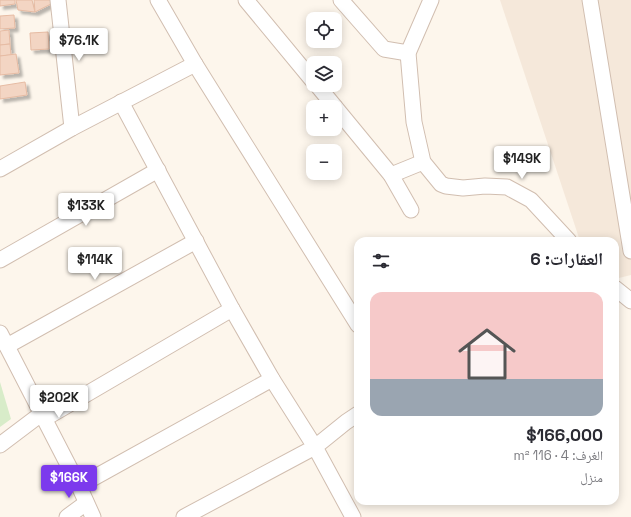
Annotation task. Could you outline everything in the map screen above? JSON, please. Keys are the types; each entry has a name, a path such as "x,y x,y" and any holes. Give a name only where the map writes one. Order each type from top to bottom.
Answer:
{"street":[{"path":"58,0 72,128"},
{"path":"158,0 195,64 354,319"},
{"path":"246,0 306,73"},
{"path":"341,0 384,49 408,53"},
{"path":"431,0 408,53 414,122 423,162 441,184 446,186 463,188 507,186 531,200 565,237"},
{"path":"590,0 631,251"},
{"path":"0,168 72,128 195,64"},
{"path":"323,92 329,100"},
{"path":"121,102 232,309 272,379 315,447 351,516"},
{"path":"342,116 391,175 411,210"},
{"path":"391,175 423,162"},
{"path":"0,260 158,170"},
{"path":"93,517 79,486 3,339 196,241"},
{"path":"619,291 631,301"},
{"path":"0,445 42,417 232,309"},
{"path":"79,486 272,379"},
{"path":"184,517 315,447 354,417"},
{"path":"67,517 86,503"}],"shaded area":[{"path":"500,0 631,0 631,275 619,278 619,237 579,237"}],"green space":[{"path":"0,382 11,419 0,427"}],"building":[{"path":"0,0 15,0 15,4 0,6"},
{"path":"16,0 32,0 35,12 18,10"},
{"path":"34,0 52,0 53,3 35,12"},
{"path":"14,15 15,28 0,29 0,16"},
{"path":"9,30 10,44 0,45 0,31"},
{"path":"48,32 49,49 31,50 30,33"},
{"path":"10,44 11,55 0,56 0,45"},
{"path":"16,54 19,73 0,75 0,56"},
{"path":"25,82 27,95 0,99 0,86"}]}
